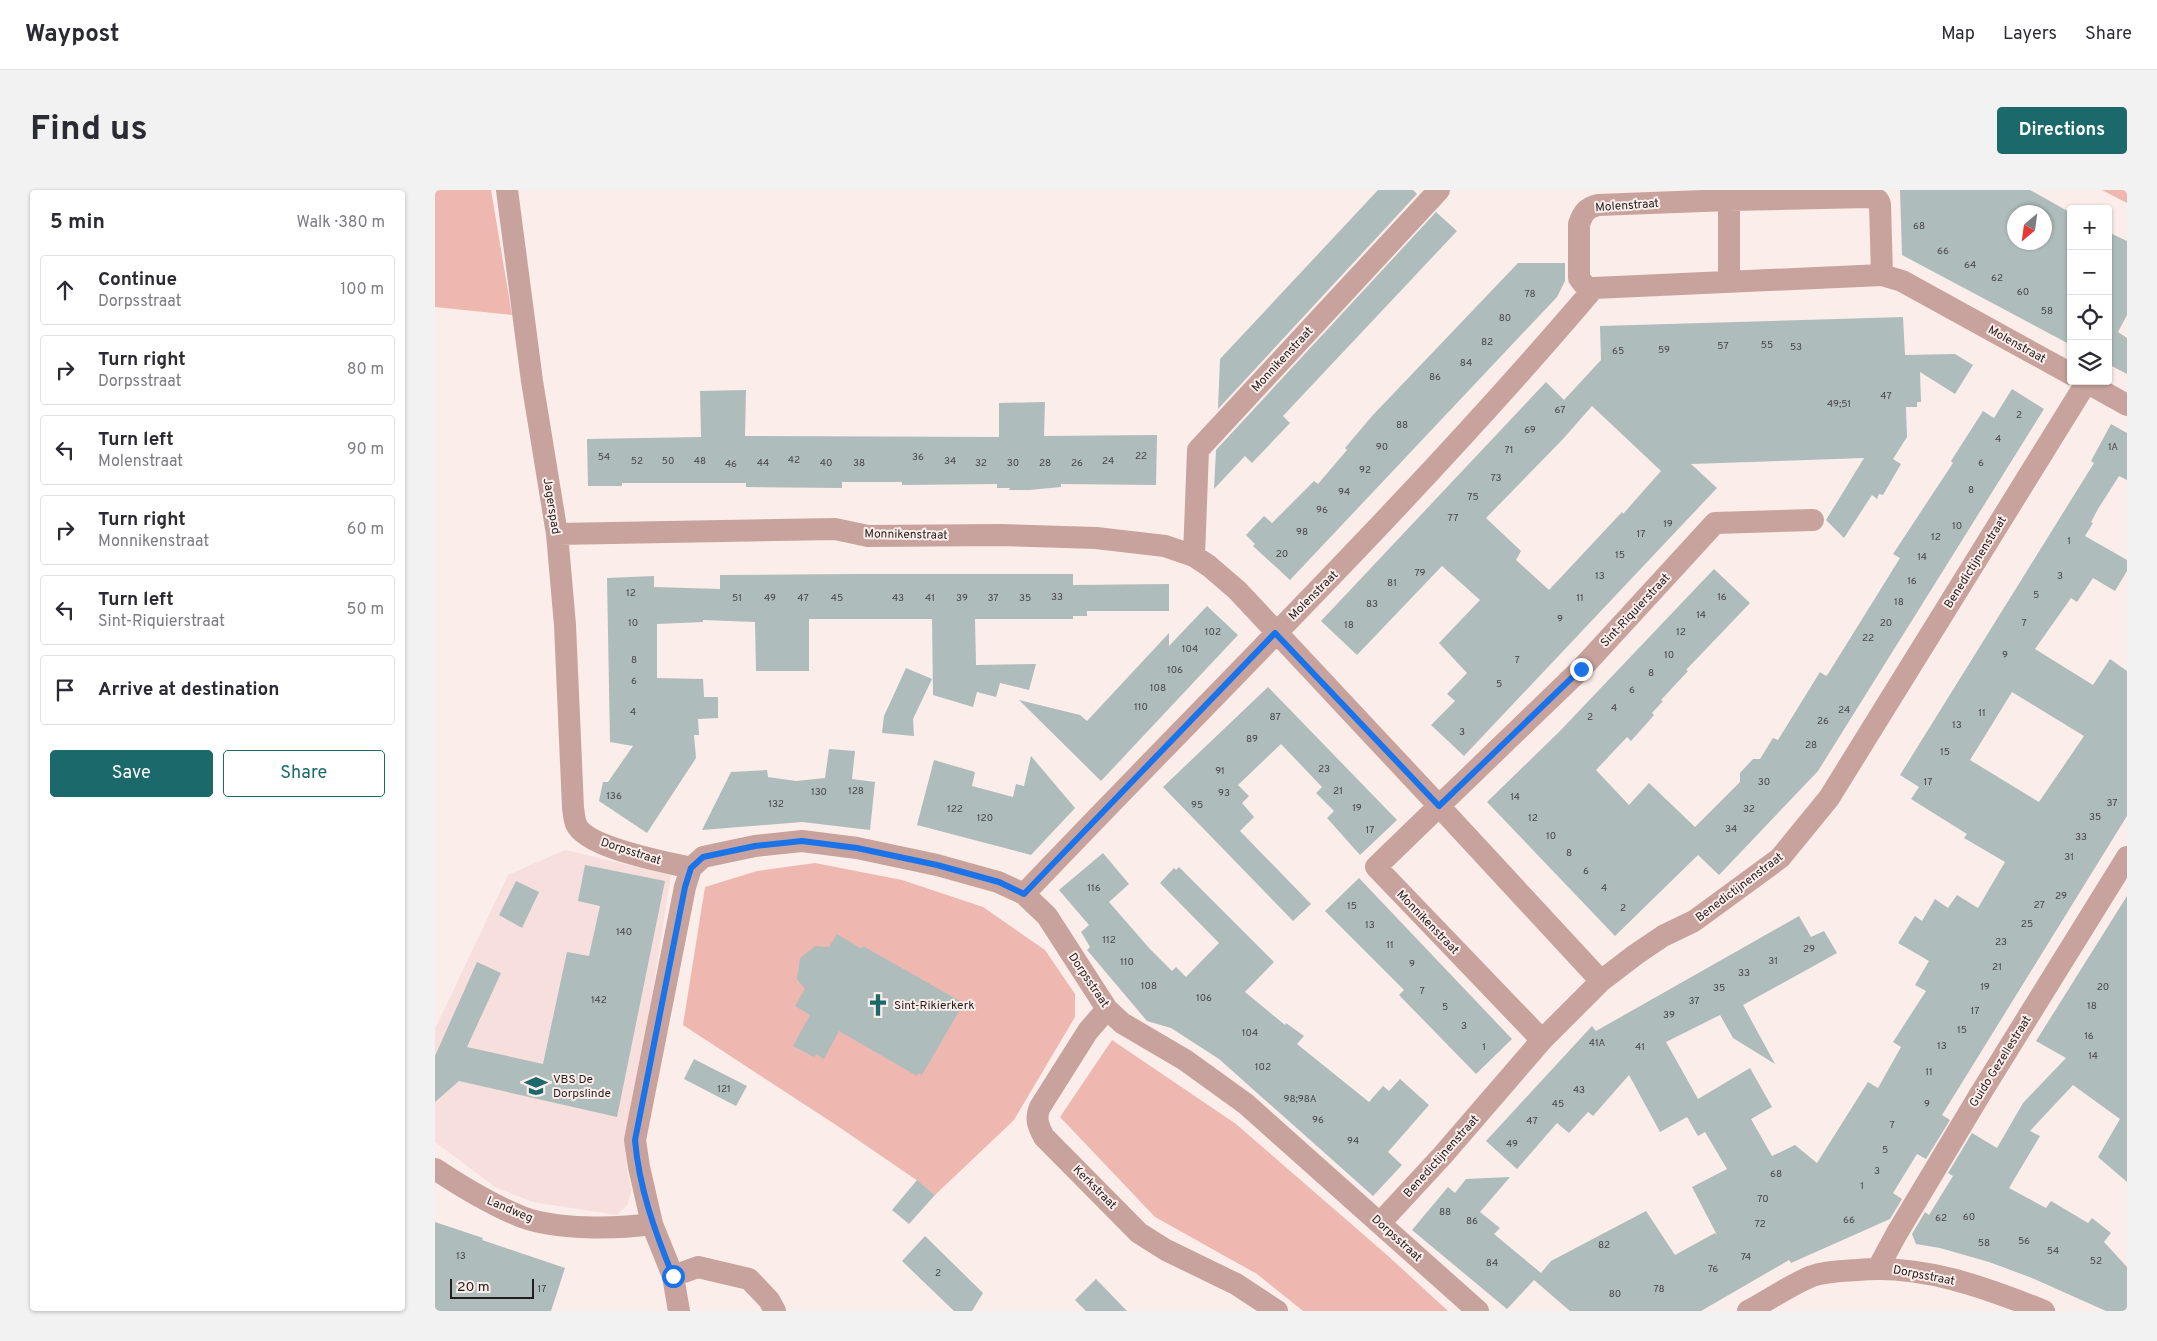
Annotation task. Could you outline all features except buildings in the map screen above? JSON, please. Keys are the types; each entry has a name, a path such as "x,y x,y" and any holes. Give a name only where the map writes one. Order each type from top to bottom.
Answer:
{"street":[{"name":"Jagerspad","path":"507,190 532,381 557,534 565,625 573,808 576,824"},
{"name":"Monnikenstraat","path":"1194,556 1198,450 1439,190"},
{"name":"Molenstraat","path":"1882,275 1880,204 1878,200 1868,197 1598,205 1586,209 1579,224 1579,278 1586,287 1882,275 1901,281 2067,372"},
{"path":"1729,200 1729,281"},
{"name":"Molenstraat","path":"1024,894 1275,633 1325,584 1509,386 1594,288"},
{"name":"Benedictijnenstraat","path":"1380,1223 1442,1156 1542,1040 1601,982 1635,954 1663,936 1694,921 1735,892 1780,858 1797,838 1829,798 2076,385"},
{"name":"Molenstraat","path":"2091,385 2127,405"},
{"name":"Sint-Riquierstraat","path":"1439,806 1581,669 1715,523 1813,520"},
{"name":"Monnikenstraat","path":"557,534 835,529 869,536 1096,538 1165,546 1194,556 1237,590 1601,982"},
{"name":"Monnikenstraat","path":"1439,806 1376,867 1542,1040"},
{"name":"Dorpsstraat","path":"576,824 587,836 605,845 655,860 691,868 697,861 712,854 755,846 802,841 857,848 937,865 999,882 1024,894 1047,916 1107,1008 1122,1023 1185,1060 1247,1104 1478,1311"},
{"name":"Guido Gezellestraat","path":"1878,1268 1979,1096 2127,857"},
{"path":"679,1311 673,1276 652,1224 635,1140 685,887 691,868"},
{"name":"Kerkstraat","path":"1107,1008 1088,1032 1040,1106 1037,1114 1040,1129 1045,1137 1139,1233 1166,1250 1236,1284 1277,1311"},
{"name":"Landweg","path":"435,1169 460,1185 530,1219 552,1224 624,1228 652,1224"},
{"path":"673,1276 698,1267 749,1279 769,1300 775,1311"},
{"name":"Dorpsstraat","path":"1748,1311 1813,1276 1842,1270 1878,1268 1902,1269 1949,1279 2013,1298 2045,1311"}],"shaded area":[{"path":"435,190 491,190 512,315 435,307"},
{"path":"2102,190 2127,190 2127,203"},
{"name":"VBS De Dorpslinde","path":"565,850 671,875 626,1163 631,1191 628,1204 617,1215 533,1202 495,1187 435,1142 435,1029 508,875"},
{"path":"815,863 902,880 983,907 1045,950 1075,994 1075,1017 1014,1120 935,1195 918,1181 836,1125 683,1025 705,887 757,871"},
{"path":"1112,1040 1236,1124 1387,1255 1448,1311 1303,1311 1257,1274 1155,1217 1060,1117"}],"place":[{"name":"Sint-Rikierkerk","path":"878,1005"},
{"name":"VBS De Dorpslinde","path":"536,1086"}],"route":[{"path":"673,1276 652,1224 635,1140 685,887 691,868 697,861 712,854 778,842 828,843 896,855 976,875 999,882 1024,894 1275,633 1439,806 1581,669"}]}
